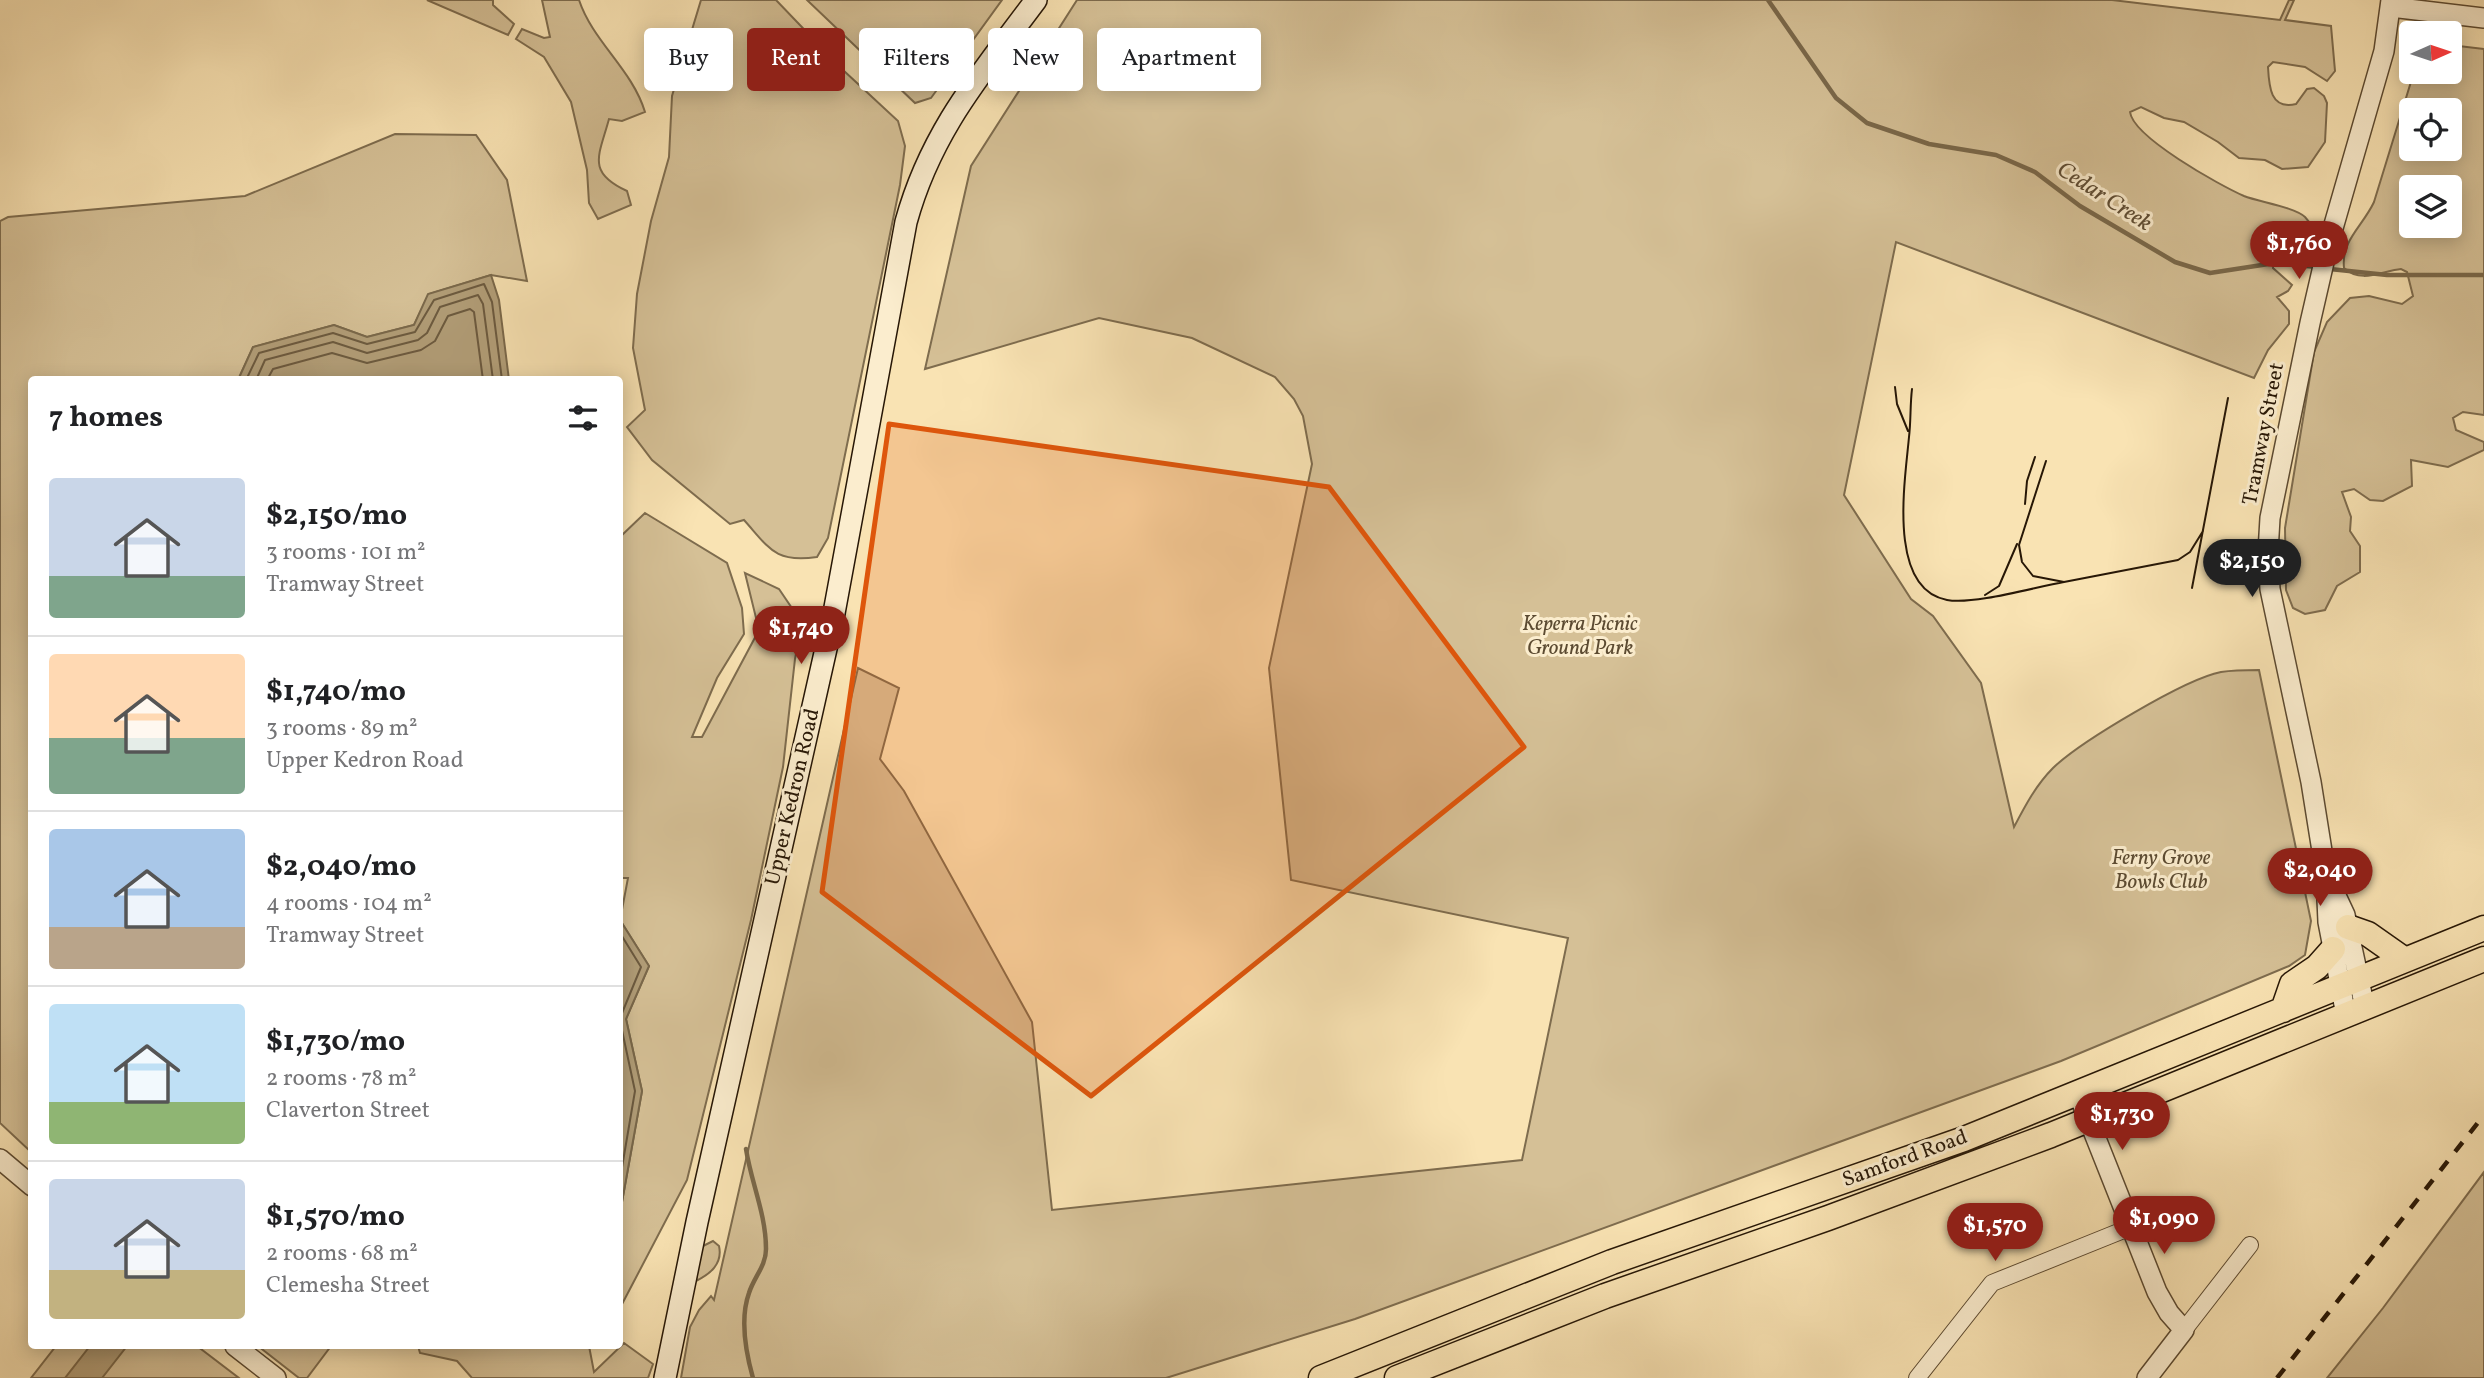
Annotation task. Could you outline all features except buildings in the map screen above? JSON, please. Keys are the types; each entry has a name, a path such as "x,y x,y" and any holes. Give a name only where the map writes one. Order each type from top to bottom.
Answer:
{"main road":[{"name":"Upper Kedron Road","path":"665,1378 700,1208 834,613 906,222 914,192 938,136 955,108 1036,0"},
{"path":"2348,928 2368,934 2405,960"},
{"name":"Samford Road","path":"1321,1378 1599,1267 1964,1139 2484,928"},
{"path":"2283,1010 2292,984 2316,967 2333,949"},
{"name":"Samford Road","path":"1397,1378 1605,1296 1828,1218 2088,1120 2484,959"}],"street":[{"path":"2391,4 2484,18"},
{"name":"Tramway Street","path":"2350,983 2333,949 2328,922 2326,876 2295,699 2270,589 2268,552 2270,518 2310,323 2327,249 2382,59 2391,4"},
{"name":"Tramway Street","path":"2326,876 2348,928 2350,983 2356,1012"},
{"path":"2078,1093 2162,1303 2184,1330"},
{"path":"0,1159 28,1182"},
{"path":"1917,1378 1992,1283 2131,1227"},
{"path":"2147,1378 2250,1245"},
{"path":"239,1349 276,1378"}],"highlighted area":[{"path":"889,424 1329,487 1524,747 1091,1096 822,892"}],"green space":[{"path":"427,0 493,0 493,5 514,24 508,35"},
{"path":"542,0 579,0 593,29 631,82 645,112 622,121 609,119 599,153 601,170 605,177 627,191 631,205 598,219 589,203 587,170 571,102 544,57 516,39 522,29 544,38 550,37"},
{"path":"701,0 776,0 803,28 747,28 747,91 845,91 845,72 859,85 859,91 866,91 898,121 905,146 900,185 828,538 817,557 782,556 767,546 744,520 730,524 652,460 627,427 645,410 633,348 637,294 651,221 669,157 674,91 733,91 733,28 693,28"},
{"path":"807,0 1002,0 974,39 974,28 859,28 859,50 845,36 845,28 836,28"},
{"name":"Keperra Picnic Ground Park","path":"1077,0 2112,0 2280,20 2289,0 2294,0 2285,20 2331,26 2335,71 2327,81 2305,67 2273,62 2268,67 2269,82 2276,100 2287,105 2296,104 2307,89 2314,88 2324,96 2327,103 2325,142 2308,167 2282,169 2265,160 2239,158 2184,122 2164,118 2141,107 2130,112 2135,122 2161,147 2216,182 2244,196 2300,213 2309,222 2313,232 2313,244 2305,260 2275,254 2273,268 2292,285 2288,291 2277,297 2289,311 2289,324 2268,350 2254,378 1896,242 1844,495 1911,599 1933,616 1981,683 2014,827 2036,789 2053,768 2109,728 2183,686 2205,677 2226,671 2259,670 2311,921 2305,955 2289,966 2061,1061 1355,1319 1166,1378 681,1378 690,1327 711,1296 714,1300 858,668 899,688 880,759 904,791 1032,1022 1052,1210 1522,1160 1568,938 1291,880 1269,668 1312,464 1303,416 1294,399 1275,377 1192,338 1099,318 925,369 971,166 1019,91 1083,91 1083,28 1059,28"},
{"path":"2462,46 2484,49 2484,415 2463,412 2453,418 2456,430 2484,442 2484,450 2448,467 2411,460 2412,486 2383,501 2370,500 2354,489 2342,492 2351,517 2350,531 2360,546 2360,572 2337,586 2325,610 2305,614 2293,608 2286,590 2285,528 2314,352 2327,322 2350,298 2369,296 2402,304 2413,296 2407,272 2401,269 2364,276 2351,273 2344,268 2346,249 2374,202 2399,121 2399,161 2462,161 2462,98 2406,98 2410,84 2462,84"},
{"path":"902,91 936,91 931,98 915,103"},
{"path":"395,134 476,135 507,180 527,281 491,275 429,294 414,325 367,337 334,325 253,347 240,376 28,376 28,1149 0,1123 0,221 8,217 245,196"},
{"path":"645,513 727,563 742,608 744,634 717,678 692,737 702,737 759,630 745,573 779,589 802,623 795,659 783,767 751,920 687,1180 623,1302 623,1196 642,1091 626,1019 649,966 623,925 623,904 628,878 623,878 623,534"},
{"path":"2484,1172 2484,1378 2327,1378 2383,1308"},
{"path":"713,1241 719,1246 717,1263 710,1272 696,1281 701,1247"},
{"path":"623,1344 653,1364 648,1378 472,1378 457,1361 420,1353 419,1349 590,1349 594,1372 618,1349 623,1349"},
{"path":"54,1349 201,1349 239,1378 31,1378"},
{"path":"262,1349 329,1349 307,1378 299,1378"}],"water":[{"path":"491,275 499,300 508,376 240,376 253,347 334,325 367,337 414,325 428,294"},
{"path":"623,925 649,966 626,1019 642,1091 623,1196"},
{"path":"88,1349 125,1349 102,1378 65,1378"}],"waterway":[{"name":"Cedar Creek","path":"1768,0 1836,98 1867,123 1929,144 1996,155 2035,172 2080,206 2175,262 2210,273 2275,263 2317,267"},
{"name":"Cedar Creek","path":"2330,269 2387,275 2484,275"},
{"path":"746,1149 764,1223 766,1249 764,1261 746,1303 746,1347 753,1378"}],"tram line":[{"path":"1895,387 1897,404 1908,431"},
{"path":"1912,389 1903,505 1908,555 1915,576 1928,592 1947,600 1959,601 1988,598 2064,582"},
{"path":"2192,588 2228,398"},
{"path":"2025,504 2027,481 2035,457"},
{"path":"2046,461 2019,545 2022,562 2033,576 2064,582 2178,560 2190,552 2203,531"},
{"path":"1985,595 1999,586 2017,544"}],"railway":[{"path":"2277,1378 2484,1115"}],"park label":[{"name":"Ferny Grove Bowls Club","path":"2161,870"}]}
